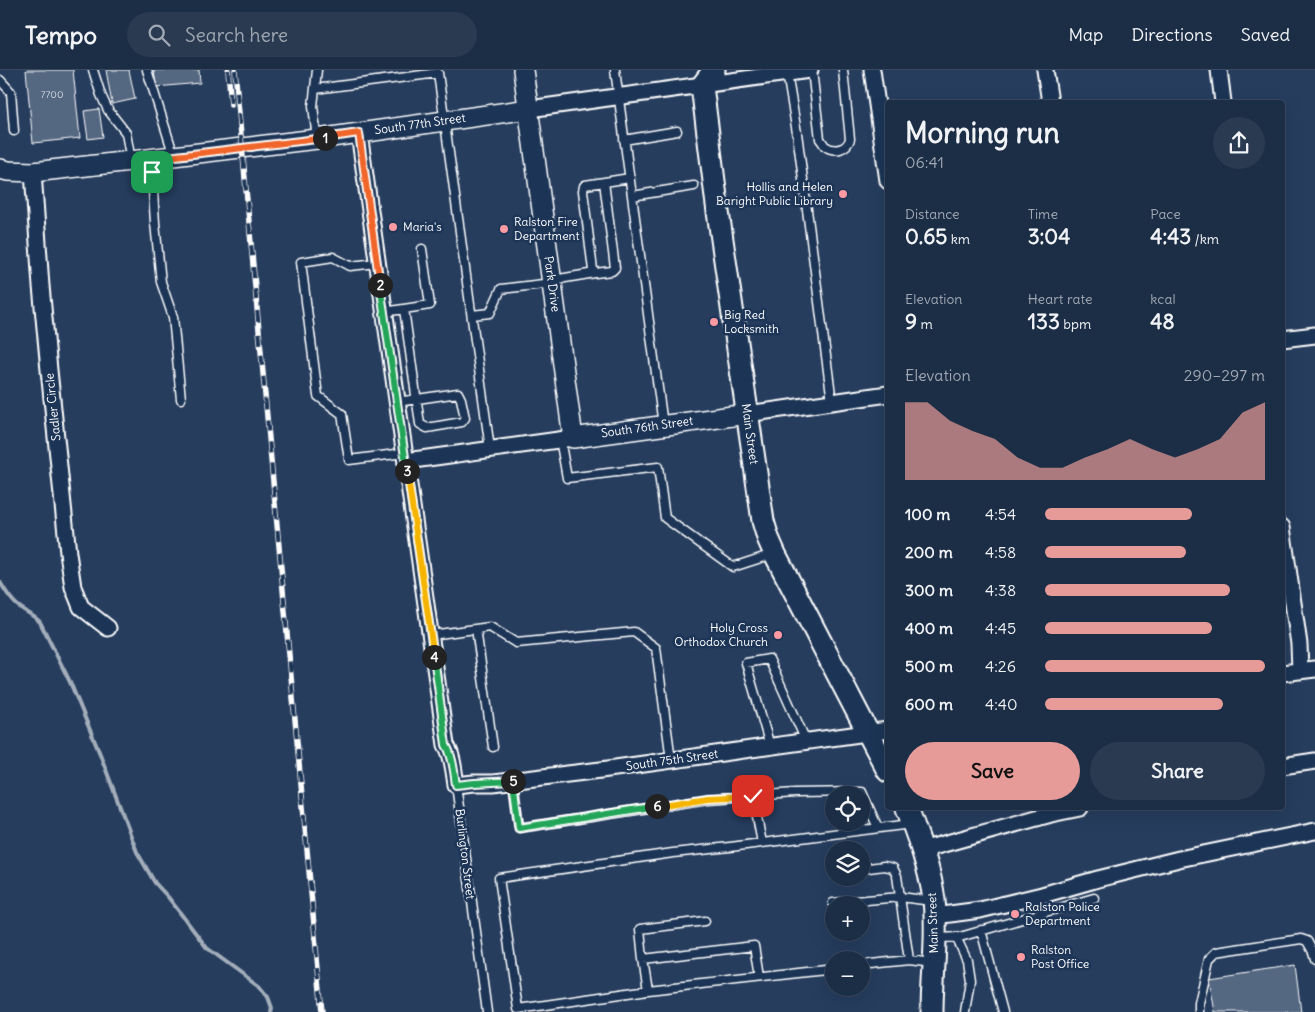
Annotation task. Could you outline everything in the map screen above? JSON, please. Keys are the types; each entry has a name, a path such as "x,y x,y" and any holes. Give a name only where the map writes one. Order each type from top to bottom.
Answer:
{"main road":[{"name":"Main Street","path":"705,75 717,205 760,508 765,529 775,554 877,731 885,760"},
{"name":"Main Street","path":"910,816 932,884 934,908 946,938 934,963 932,1012"}],"street":[{"name":"Park Drive","path":"523,70 552,281 566,438"},
{"name":"South 77th Street","path":"0,169 33,172 317,139 686,86 705,75 787,73 811,70"},
{"path":"872,70 885,159"},
{"path":"1045,70 1050,100"},
{"path":"1219,70 1224,100"},
{"name":"Burlington Street","path":"359,133 446,745 454,766 456,785"},
{"name":"Sadler Circle","path":"33,172 49,370 73,586 81,607 108,628"},
{"path":"1285,339 1315,335"},
{"name":"South 76th Street","path":"405,457 490,449 885,394"},
{"path":"1285,549 1298,644 1308,670 1285,673"},
{"name":"South 75th Street","path":"456,785 512,780 671,760 877,731"},
{"path":"1285,766 1315,761"},
{"path":"922,850 1070,810"},
{"path":"934,908 980,910 1179,859 1315,830"}],"lane":[{"path":"93,70 108,110 126,133 131,161"},
{"path":"147,70 174,156"},
{"path":"317,70 313,106 317,139"},
{"path":"615,70 663,425"},
{"path":"811,70 820,139 824,146 834,150 843,149 849,144 850,139 842,70"},
{"path":"315,89 438,73 490,449"},
{"path":"787,73 798,141 832,402"},
{"path":"0,80 10,92 14,131"},
{"path":"624,140 677,131"},
{"path":"151,159 154,223 161,282 173,317 181,399"},
{"path":"595,273 593,270 583,191 584,186 630,178"},
{"path":"472,315 490,313 501,289 612,271 615,268 604,182"},
{"path":"632,196 694,186"},
{"path":"384,312 430,305 422,249"},
{"path":"377,263 350,266 333,257 301,262 318,396 342,414 349,460 405,457"},
{"path":"397,402 416,399 458,393 461,398 465,418 462,422 427,428 420,424 416,399 404,309"},
{"path":"566,438 567,478 658,467 665,518 733,567 775,554"},
{"path":"430,634 490,627 516,643 634,632 656,648 671,760"},
{"path":"476,629 493,747"},
{"path":"770,746 746,664 769,659 806,741"},
{"path":"512,780 519,828 708,798 795,793 862,792 878,828"},
{"name":"Burlington Street","path":"456,785 487,1012"},
{"path":"753,796 762,843"},
{"path":"825,969 648,990 518,1009 499,878 673,853 878,828 910,816"},
{"path":"870,868 884,866 893,868 897,876 910,960"},
{"path":"870,900 900,897 934,908"},
{"path":"965,1012 970,980 966,960 946,938 1094,898"},
{"path":"648,990 640,929 705,921"},
{"path":"981,930 1003,1012"},
{"path":"1199,1012 1199,1003 1209,959 1216,952 1301,939 1307,941 1315,959"},
{"path":"643,959 754,946 759,977"},
{"path":"870,964 910,960 934,963"}],"building":[{"path":"26,70 73,70 80,138 33,143"},
{"path":"106,70 129,70 135,99 112,104"},
{"path":"154,70 199,70 200,83 156,87"},
{"path":"99,109 103,137 88,139 84,111"},
{"path":"1295,965 1301,1012 1215,1012 1209,978"}],"waterway":[{"path":"0,582 14,602 40,622 70,682 100,754 137,852 155,883 207,948 259,986 268,997 272,1008 271,1012"}],"railway":[{"path":"228,70 231,105"},
{"path":"235,70 322,1012"}],"place":[{"name":"Hollis and Helen Baright Public Library","path":"843,194"},
{"name":"Maria's","path":"393,227"},
{"name":"Ralston Fire Department","path":"504,229"},
{"name":"Big Red Locksmith","path":"714,322"},
{"name":"Holy Cross Orthodox Church","path":"778,635"},
{"name":"Ralston Police Department","path":"1015,914"},
{"name":"Ralston Post Office","path":"1021,957"}],"route":[{"path":"152,172 151,159 359,133 446,745 454,766 456,785 512,780 519,828 708,798 753,796"}]}
